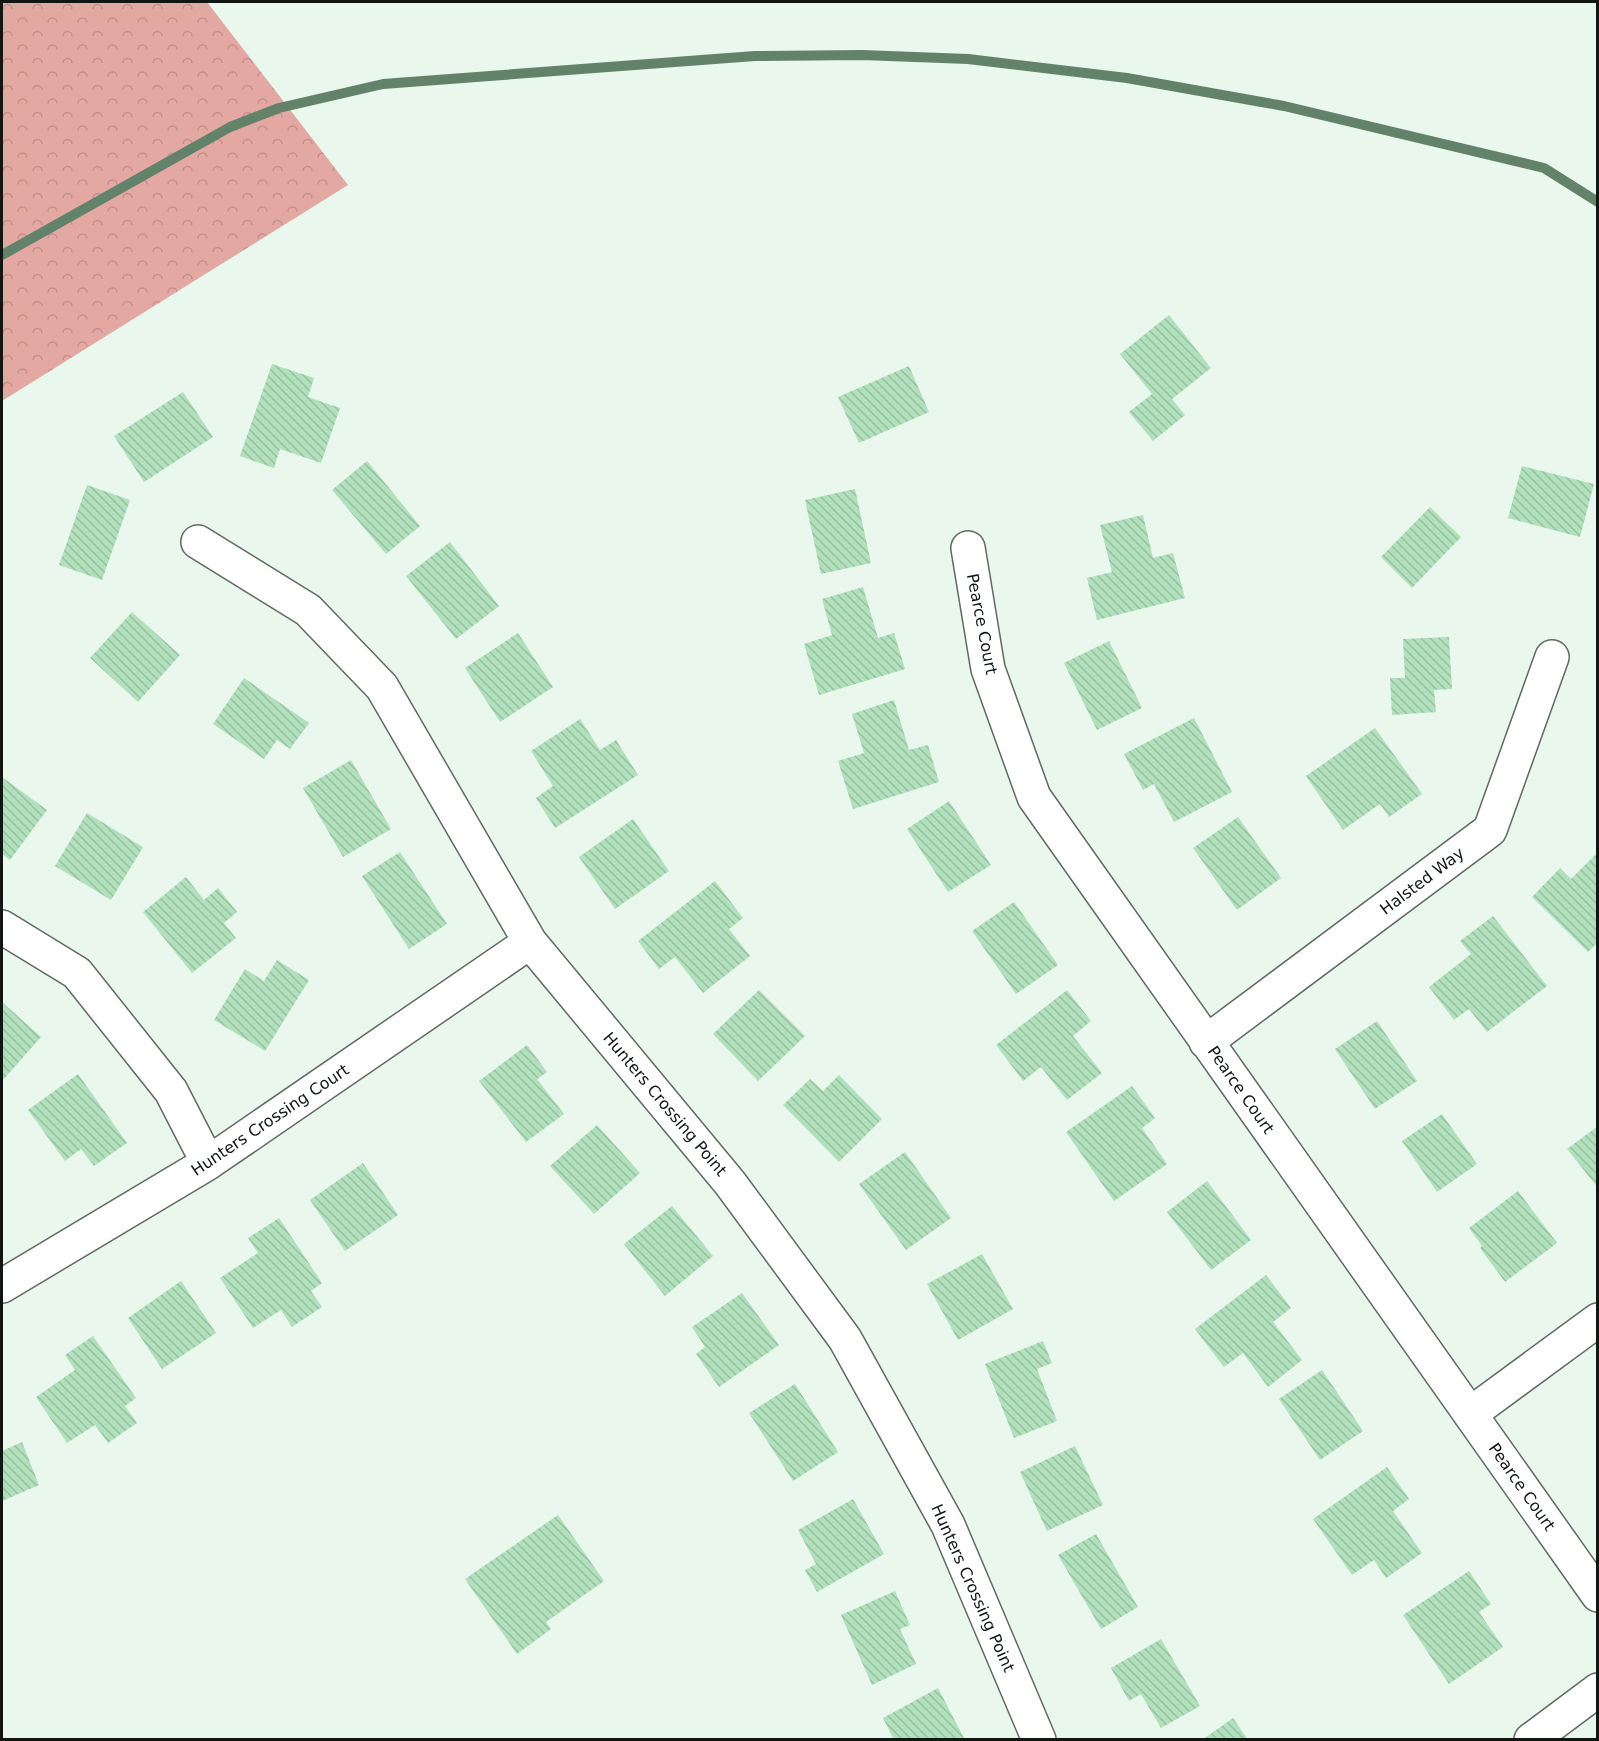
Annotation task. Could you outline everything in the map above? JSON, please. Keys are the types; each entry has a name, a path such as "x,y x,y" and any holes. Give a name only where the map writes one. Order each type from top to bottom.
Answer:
{"street":[{"name":"Hunters Crossing Point","path":"198,542 309,610 382,687 530,942 730,1183 845,1339 948,1525 1039,1740"},
{"name":"Pearce Court","path":"968,548 988,669 1034,797 1598,1595"},
{"name":"Halsted Way","path":"1206,1042 1490,830 1552,657"},
{"path":"2,927 77,974 171,1091 208,1163"},
{"name":"Hunters Crossing Court","path":"2,1286 208,1163 530,942"},
{"path":"1470,1414 1598,1320"},
{"path":"1531,1740 1598,1690"}],"green space":[{"path":"2,2 207,2 348,185 2,401"}],"building":[{"path":"1169,315 1211,368 1172,399 1185,415 1153,441 1129,412 1152,394 1120,354"},
{"path":"272,364 314,378 308,397 340,408 321,463 280,449 274,468 240,456"},
{"path":"909,366 929,412 859,443 838,397"},
{"path":"183,392 213,437 144,482 114,436"},
{"path":"367,461 420,526 386,554 332,490"},
{"path":"1522,466 1594,484 1580,537 1508,518"},
{"path":"87,485 130,500 102,580 59,565"},
{"path":"855,489 871,563 821,574 805,500"},
{"path":"1430,507 1461,537 1412,588 1381,557"},
{"path":"1143,515 1153,558 1173,553 1185,598 1097,620 1087,578 1112,572 1100,525"},
{"path":"450,542 499,606 456,639 406,576"},
{"path":"863,587 878,638 894,633 905,669 819,695 804,644 832,635 822,599"},
{"path":"132,612 180,655 138,702 90,658"},
{"path":"518,633 553,687 500,722 465,668"},
{"path":"1449,637 1452,689 1434,690 1436,712 1392,715 1390,678 1405,678 1403,639"},
{"path":"1109,641 1142,708 1097,730 1064,663"},
{"path":"244,678 309,723 290,749 277,740 264,759 213,724"},
{"path":"894,700 909,750 928,745 939,782 853,809 838,761 864,753 852,714"},
{"path":"1194,718 1232,792 1174,822 1154,784 1143,790 1124,754"},
{"path":"580,719 600,750 616,740 638,775 555,828 536,798 553,786 531,751"},
{"path":"1375,728 1422,794 1389,817 1380,804 1343,830 1306,776"},
{"path":"351,760 391,829 343,857 303,788"},
{"path":"2,777 47,810 10,860 2,854"},
{"path":"949,801 991,865 948,892 907,829"},
{"path":"87,813 143,847 111,900 55,866"},
{"path":"1238,817 1281,878 1237,910 1193,848"},
{"path":"633,819 669,871 615,909 579,857"},
{"path":"400,852 447,924 409,949 362,876"},
{"path":"1598,852 1598,942 1588,952 1532,897 1560,868 1571,879"},
{"path":"186,877 204,900 218,888 237,912 224,923 236,938 192,973 143,912"},
{"path":"715,881 743,918 729,929 750,956 703,993 675,957 659,969 638,941"},
{"path":"1014,902 1058,965 1016,994 972,931"},
{"path":"1493,916 1547,986 1487,1032 1469,1009 1454,1020 1429,987 1471,954 1460,941"},
{"path":"277,960 309,980 265,1051 214,1020 245,969 264,981"},
{"path":"759,990 805,1036 758,1081 713,1034"},
{"path":"1067,990 1091,1021 1073,1036 1102,1073 1067,1100 1041,1067 1023,1081 996,1045"},
{"path":"2,1002 41,1037 2,1081"},
{"path":"1377,1021 1417,1081 1375,1109 1335,1049"},
{"path":"527,1045 547,1072 537,1079 564,1114 526,1142 479,1081"},
{"path":"78,1074 127,1143 94,1166 81,1149 65,1161 28,1110"},
{"path":"839,1075 882,1119 839,1162 783,1105 810,1079 823,1091"},
{"path":"1132,1086 1155,1118 1142,1128 1167,1164 1114,1201 1066,1132"},
{"path":"1442,1114 1477,1164 1437,1192 1402,1141"},
{"path":"597,1125 640,1173 594,1214 550,1166"},
{"path":"1598,1126 1598,1188 1567,1149"},
{"path":"905,1152 951,1218 906,1250 859,1184"},
{"path":"363,1163 398,1215 345,1251 310,1200"},
{"path":"1207,1181 1251,1240 1211,1270 1167,1212"},
{"path":"1518,1191 1557,1243 1505,1282 1480,1248 1482,1246 1469,1228"},
{"path":"672,1206 713,1256 665,1296 624,1244"},
{"path":"279,1218 322,1283 311,1291 322,1307 292,1327 281,1310 253,1328 220,1278 258,1253 248,1238"},
{"path":"982,1254 1013,1309 958,1340 927,1284"},
{"path":"1266,1275 1291,1308 1273,1322 1302,1360 1268,1387 1243,1353 1224,1367 1195,1329"},
{"path":"181,1281 216,1333 162,1369 128,1318"},
{"path":"742,1293 779,1345 719,1387 696,1354 705,1347 692,1327"},
{"path":"93,1336 136,1398 125,1406 137,1423 108,1443 95,1425 67,1443 36,1397 75,1370 65,1355"},
{"path":"1043,1341 1052,1363 1037,1369 1057,1421 1014,1438 985,1364"},
{"path":"1322,1370 1363,1431 1320,1460 1279,1399"},
{"path":"795,1384 838,1452 793,1481 749,1413"},
{"path":"22,1442 39,1485 2,1501 2,1451"},
{"path":"1075,1446 1103,1505 1047,1531 1020,1472"},
{"path":"1387,1467 1409,1499 1393,1511 1422,1553 1386,1578 1374,1560 1352,1575 1313,1519"},
{"path":"853,1499 884,1554 817,1592 805,1570 816,1564 798,1530"},
{"path":"558,1515 604,1581 546,1622 551,1629 517,1654 465,1579"},
{"path":"1096,1534 1138,1607 1101,1629 1058,1555"},
{"path":"1469,1571 1491,1604 1479,1612 1503,1647 1449,1684 1403,1615"},
{"path":"895,1591 910,1625 900,1629 916,1664 872,1685 841,1615"},
{"path":"1161,1639 1200,1706 1161,1728 1141,1694 1129,1701 1111,1668"},
{"path":"938,1688 965,1740 894,1740 883,1718"},
{"path":"1233,1718 1248,1740 1202,1740"}],"waterway":[{"path":"2,255 230,127 279,108 383,84 755,56 862,55 968,59 1127,78 1284,106 1544,168 1598,202"}]}
